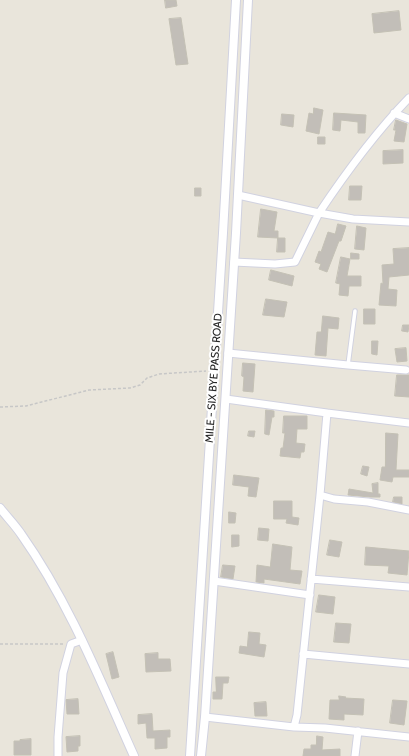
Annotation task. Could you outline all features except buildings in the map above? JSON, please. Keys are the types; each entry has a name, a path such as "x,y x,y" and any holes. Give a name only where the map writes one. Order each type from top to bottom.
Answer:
{"street":[{"name":"MILE - SIX BYE PASS ROAD","path":"190,756 224,233 236,0"},
{"path":"201,756 205,717 226,399 248,0"},
{"path":"234,262 275,264 295,262 319,213 340,181 394,113 409,98"},
{"path":"394,113 409,119"},
{"path":"238,195 353,219 409,222"},
{"path":"224,233 236,233"},
{"path":"228,353 406,370"},
{"path":"226,399 409,423"},
{"path":"294,728 297,716 328,413"},
{"path":"320,495 334,499 368,502 409,510"},
{"path":"0,508 21,534 55,588 82,640 134,756"},
{"path":"311,579 409,587"},
{"path":"214,581 310,595"},
{"path":"58,756 62,680 71,644 82,640"},
{"path":"303,654 409,664"},
{"path":"205,717 294,728 325,728 409,737"},
{"path":"355,756 358,732"}],"lane":[{"path":"348,365 355,311"}],"path":[{"path":"0,407 26,406 89,390 130,388 140,385 147,378 159,374 214,371"},
{"path":"0,644 71,644"}]}
